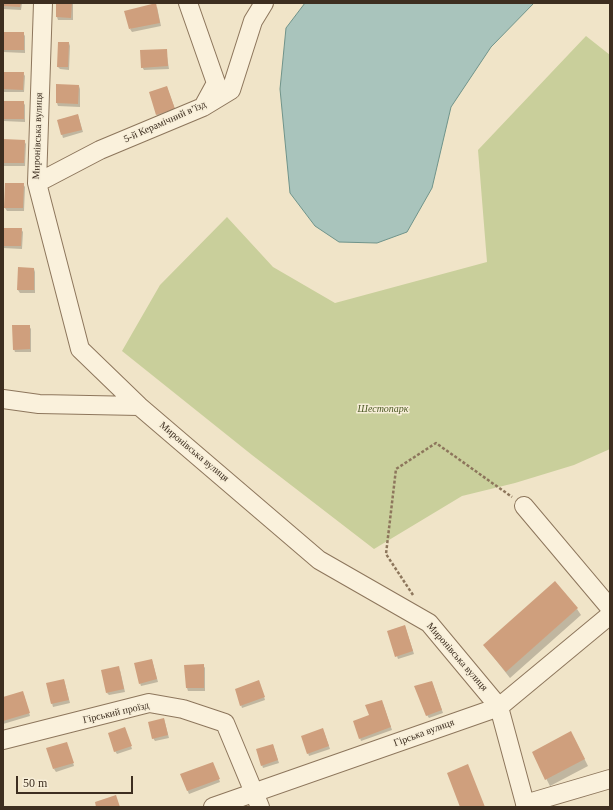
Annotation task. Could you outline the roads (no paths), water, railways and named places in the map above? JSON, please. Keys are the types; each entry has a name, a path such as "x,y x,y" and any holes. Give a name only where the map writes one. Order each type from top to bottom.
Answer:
{"street":[{"name":"Миронівська вулиця","path":"43,3 37,184 80,349 139,406 320,560 429,623 499,706 525,806"},
{"path":"188,3 216,83 203,107"},
{"name":"5-й Керамічний в’їзд","path":"37,184 100,150 203,107 231,90 253,21 264,3"},
{"path":"3,399 39,404 139,406"},
{"path":"524,506 610,608"},
{"name":"Гірська вулиця","path":"213,807 258,800 499,706 610,615"},
{"name":"Гірський проїзд","path":"3,740 149,703 183,709 225,724 258,800"},
{"path":"525,806 610,779"}],"water":[{"path":"305,3 534,3 491,47 451,107 432,188 407,232 377,243 339,242 315,226 290,193 280,89 286,28"}],"park label":[{"name":"Шестопарк","path":"383,409"}]}
